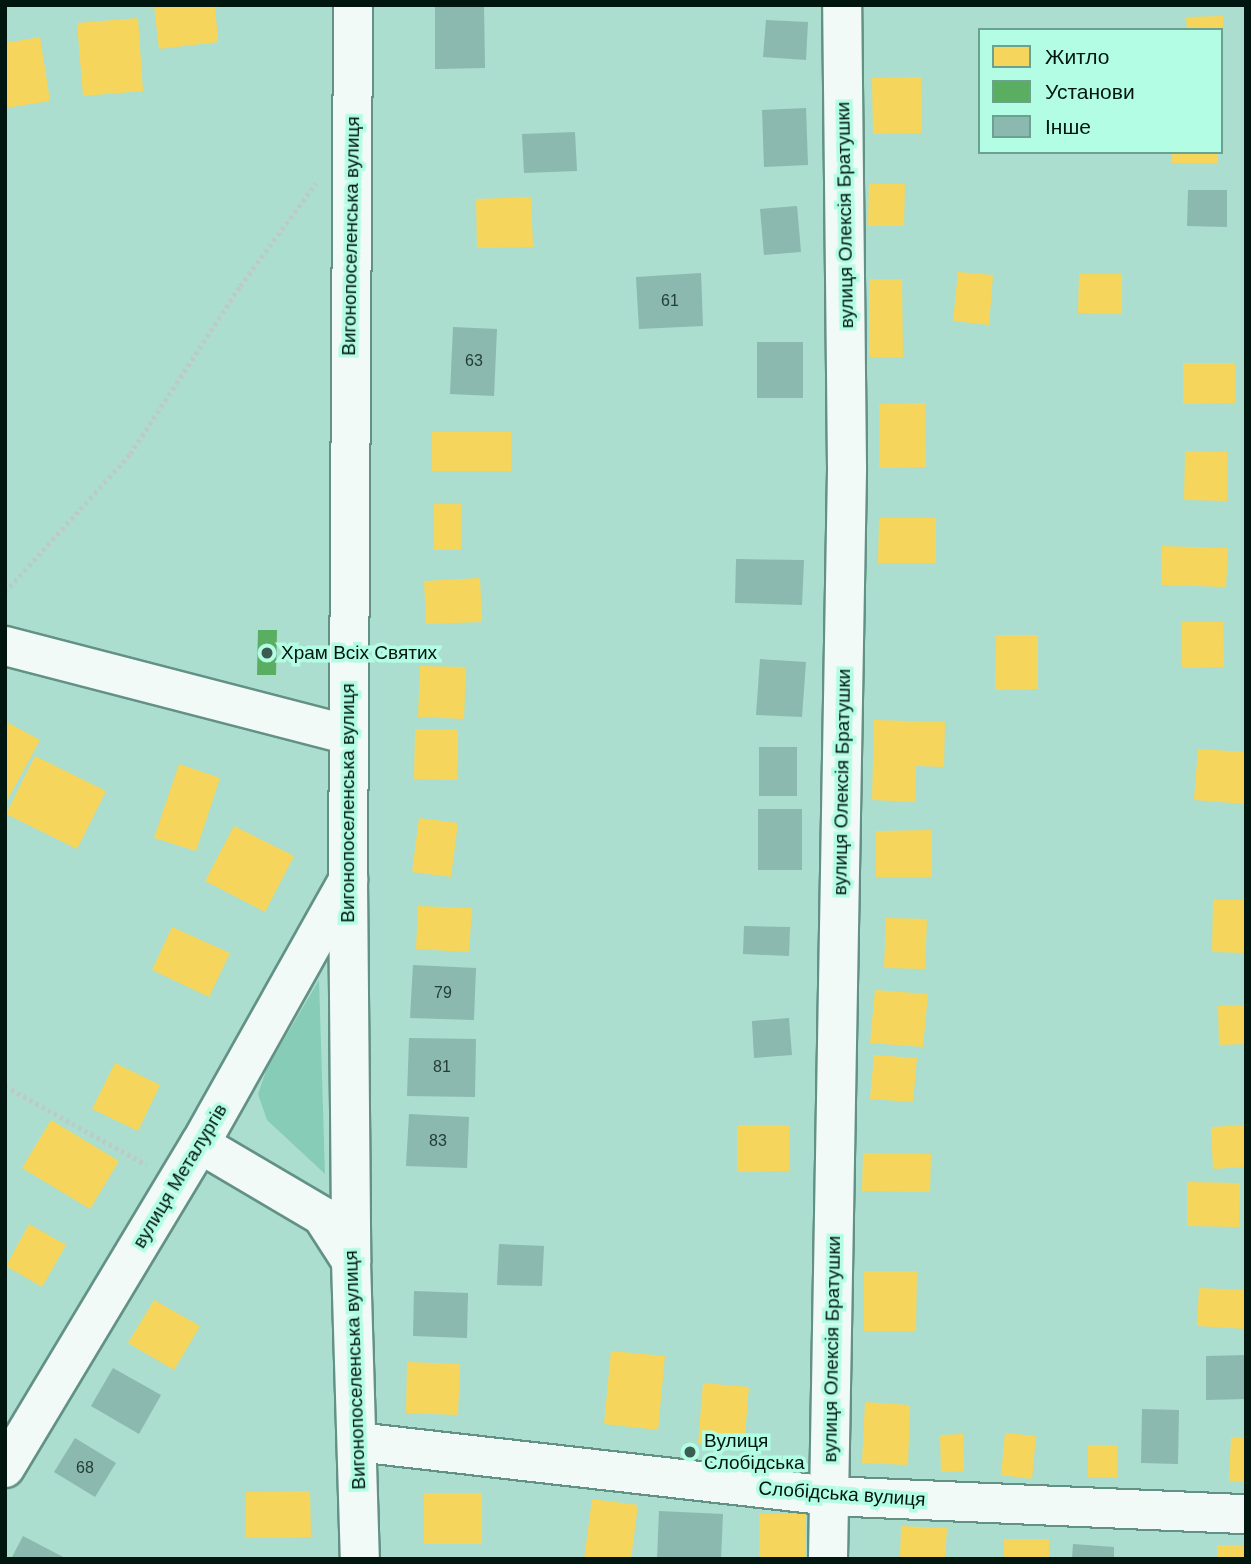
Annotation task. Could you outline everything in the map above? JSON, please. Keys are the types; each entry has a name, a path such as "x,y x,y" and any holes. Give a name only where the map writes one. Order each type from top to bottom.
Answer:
{"street":[{"name":"Вигонопоселенська вулиця","path":"354,5 346,734 351,1261 360,1559"},
{"name":"вулиця Олексія Братушки","path":"828,1559 847,467 842,5"},
{"path":"5,646 346,734"},
{"name":"вулиця Металургів","path":"5,1468 200,1144 348,880"},
{"path":"200,1144 322,1216 351,1261"},
{"name":"Слобідська вулиця","path":"357,1442 829,1496 1246,1514"}],"path":[{"path":"5,592 130,454 240,286 320,178"},
{"path":"5,1086 148,1166"}],"green space":[{"path":"319,980 325,1174 267,1120 258,1094 267,1068"}],"building: Житло":[{"path":"215,5 218,42 159,49 154,6"},
{"path":"1223,16 1223,28 1187,28 1186,17"},
{"path":"138,18 143,91 83,96 77,23"},
{"path":"40,37 50,101 5,108 5,43"},
{"path":"921,77 922,133 873,134 872,78"},
{"path":"1172,154 1218,154 1218,163 1172,163"},
{"path":"869,184 905,184 904,226 868,226"},
{"path":"531,197 533,247 477,248 476,199"},
{"path":"958,272 993,275 989,325 953,321"},
{"path":"1079,274 1122,274 1122,314 1078,313"},
{"path":"869,279 902,279 903,357 869,357"},
{"path":"1183,363 1235,363 1235,403 1183,404"},
{"path":"925,403 926,467 879,468 879,404"},
{"path":"432,432 511,432 511,471 432,471"},
{"path":"1185,451 1227,452 1227,501 1184,500"},
{"path":"434,504 461,504 461,550 434,550"},
{"path":"879,518 936,518 936,563 878,563"},
{"path":"1162,546 1228,548 1226,587 1161,585"},
{"path":"480,578 482,622 426,624 424,581"},
{"path":"1182,622 1223,622 1224,667 1182,668"},
{"path":"996,635 1038,635 1038,689 995,690"},
{"path":"420,666 466,667 464,719 418,717"},
{"path":"874,720 945,722 944,767 916,766 915,802 872,800"},
{"path":"5,721 40,740 8,799 5,798"},
{"path":"415,729 458,730 457,780 414,779"},
{"path":"1198,749 1246,752 1246,804 1194,800"},
{"path":"35,756 106,791 77,849 6,814"},
{"path":"179,764 220,778 196,851 154,838"},
{"path":"419,818 458,823 451,877 412,872"},
{"path":"234,826 294,856 265,912 205,881"},
{"path":"932,830 932,877 876,877 876,831"},
{"path":"1213,900 1246,900 1246,953 1212,952"},
{"path":"418,906 472,908 469,952 416,949"},
{"path":"886,918 927,919 925,969 884,968"},
{"path":"172,927 230,953 209,997 152,970"},
{"path":"875,990 928,994 923,1047 870,1043"},
{"path":"1246,1005 1246,1044 1219,1045 1218,1006"},
{"path":"874,1055 917,1058 913,1102 870,1099"},
{"path":"115,1063 160,1085 138,1131 92,1109"},
{"path":"51,1120 119,1161 90,1209 22,1168"},
{"path":"737,1125 789,1125 789,1171 737,1172"},
{"path":"1246,1125 1246,1167 1213,1169 1211,1127"},
{"path":"863,1153 931,1154 930,1192 862,1191"},
{"path":"1187,1182 1240,1183 1239,1227 1187,1226"},
{"path":"29,1224 66,1245 42,1287 6,1266"},
{"path":"864,1271 917,1271 916,1331 864,1331"},
{"path":"1199,1288 1246,1290 1246,1329 1197,1326"},
{"path":"154,1300 200,1326 174,1370 128,1343"},
{"path":"611,1351 665,1356 658,1430 604,1424"},
{"path":"407,1362 460,1364 458,1415 406,1413"},
{"path":"703,1383 749,1387 744,1448 698,1444"},
{"path":"865,1402 910,1405 908,1465 862,1463"},
{"path":"1005,1433 1036,1436 1032,1479 1001,1475"},
{"path":"963,1434 964,1471 941,1472 940,1435"},
{"path":"1231,1437 1246,1438 1246,1482 1229,1481"},
{"path":"1088,1445 1117,1445 1117,1477 1088,1477"},
{"path":"310,1491 311,1537 246,1538 246,1492"},
{"path":"424,1493 482,1493 482,1544 424,1544"},
{"path":"592,1499 638,1505 631,1559 584,1559"},
{"path":"759,1514 806,1514 805,1559 759,1559"},
{"path":"901,1526 947,1528 945,1559 900,1559"},
{"path":"1004,1539 1049,1539 1049,1559 1004,1559"},
{"path":"1217,1545 1246,1545 1246,1559 1217,1559"}],"building: Установи":[{"name":"Храм Всіх Святих","path":"258,630 277,630 276,675 257,675"}],"building: Інше":[{"path":"435,5 484,5 485,68 435,69"},
{"path":"766,20 808,22 806,60 763,57"},
{"path":"806,108 808,165 764,167 762,110"},
{"path":"575,132 577,171 524,173 522,134"},
{"path":"1188,190 1227,190 1227,227 1187,226"},
{"path":"797,206 801,252 764,255 760,209"},
{"path":"701,273 703,326 639,329 636,277"},
{"path":"453,327 497,329 494,396 450,394"},
{"path":"757,342 803,342 803,398 757,398"},
{"path":"736,559 804,560 802,605 735,603"},
{"path":"760,659 806,662 802,717 756,715"},
{"path":"759,747 797,747 797,796 759,796"},
{"path":"758,809 802,809 802,870 758,870"},
{"path":"744,926 790,927 789,956 743,954"},
{"path":"413,965 476,968 474,1020 410,1018"},
{"path":"789,1018 792,1055 754,1058 752,1021"},
{"path":"409,1038 476,1039 475,1097 407,1096"},
{"path":"409,1114 469,1117 467,1168 406,1166"},
{"path":"499,1244 544,1246 542,1286 497,1285"},
{"path":"414,1291 468,1293 467,1338 413,1336"},
{"path":"1246,1355 1246,1399 1206,1400 1206,1356"},
{"path":"113,1368 161,1395 139,1434 91,1406"},
{"path":"1142,1409 1179,1410 1178,1464 1141,1463"},
{"path":"75,1438 116,1463 95,1497 54,1472"},
{"path":"659,1511 723,1514 721,1559 657,1559"},
{"path":"23,1536 67,1559 11,1559"},
{"path":"1073,1544 1114,1547 1114,1559 1072,1559"}],"place":[{"name":"Храм Всіх Святих","path":"267,653"},
{"name":"Вулиця Слобідська","path":"690,1452"}]}
